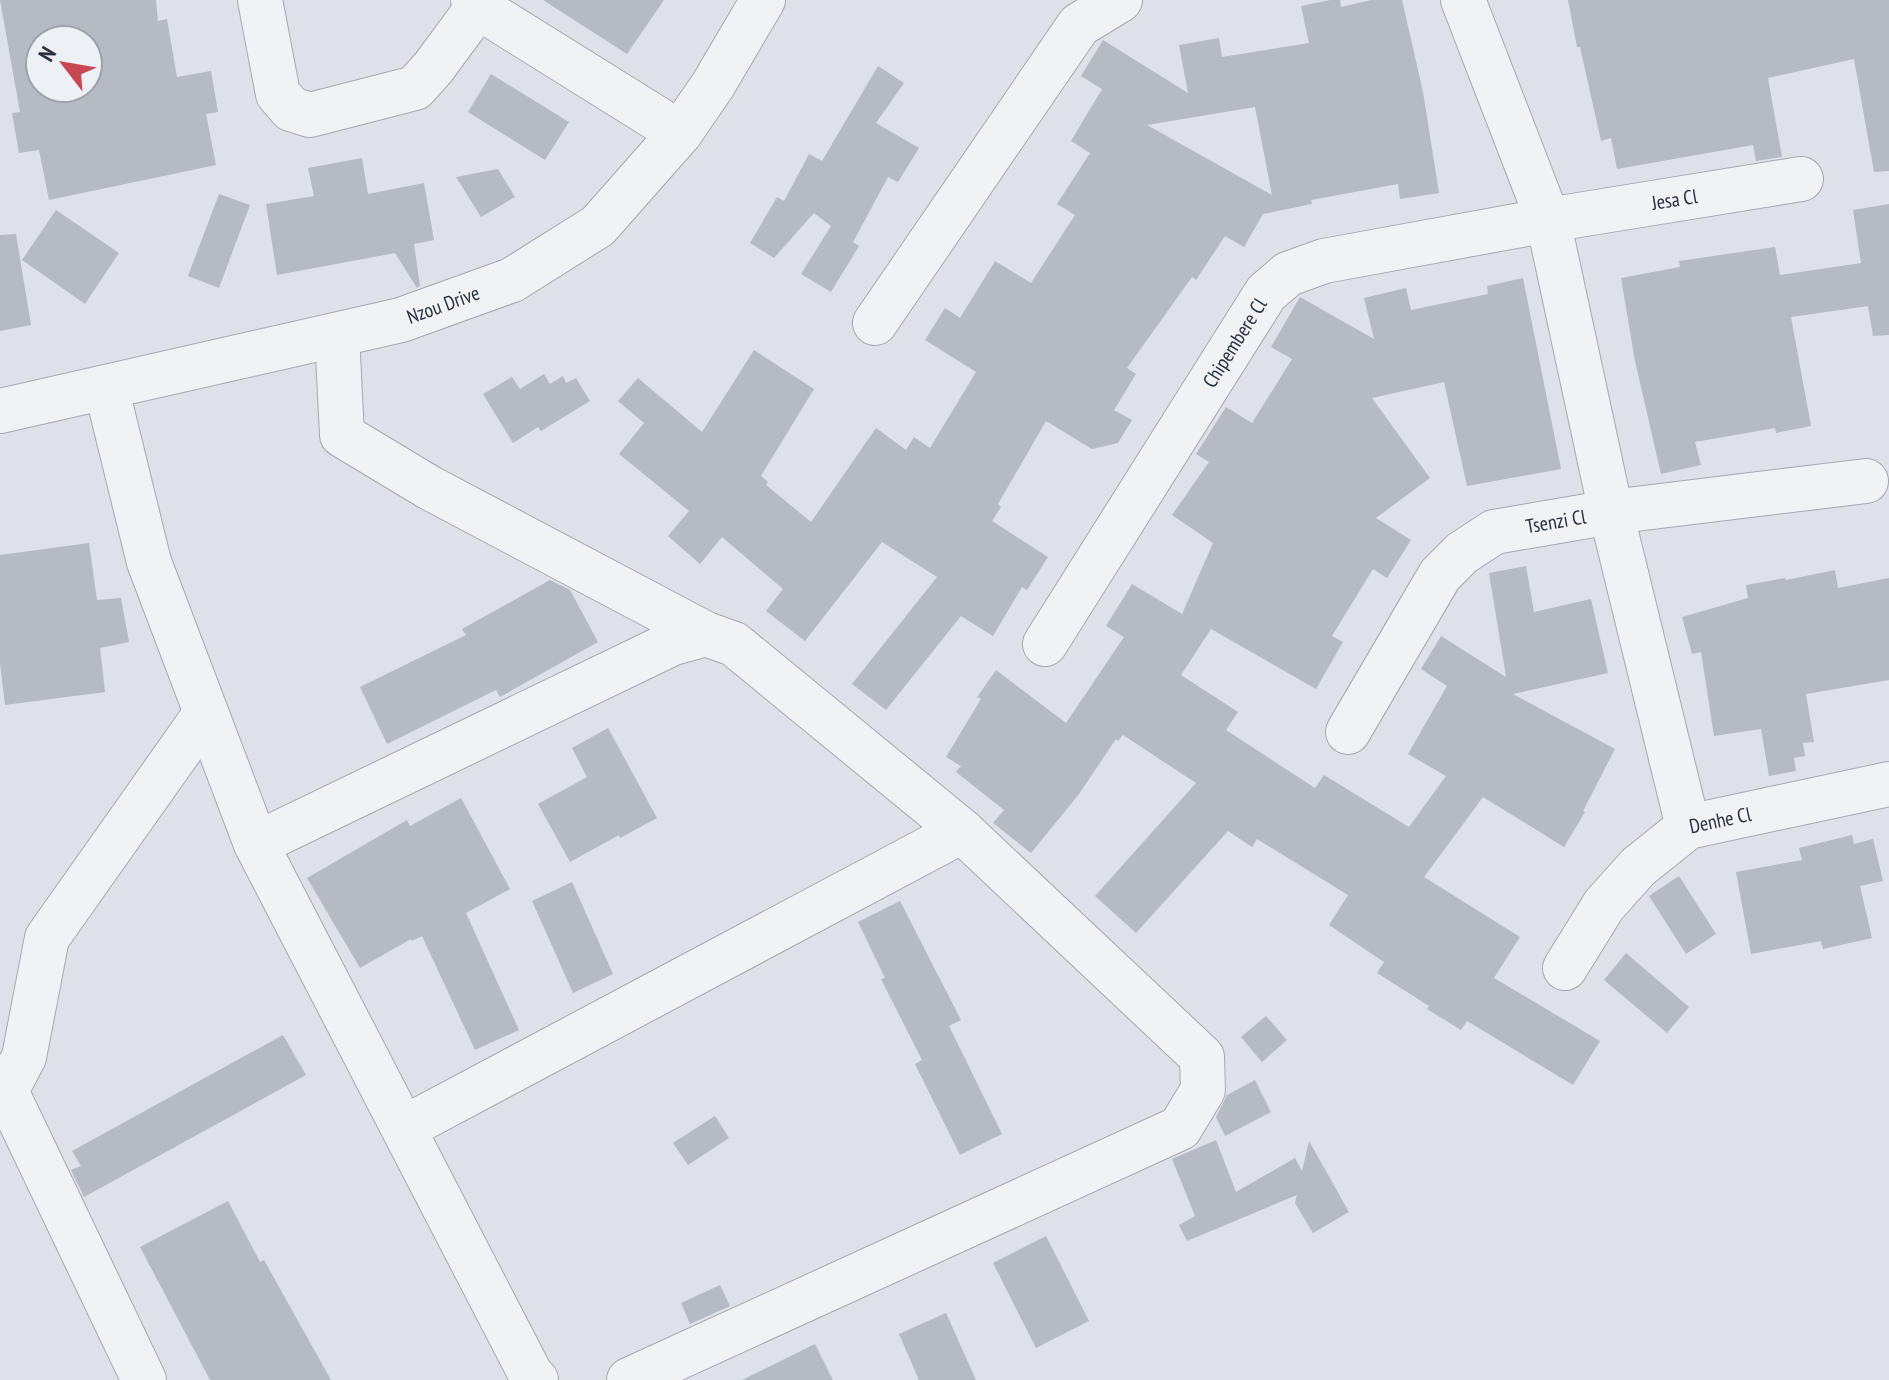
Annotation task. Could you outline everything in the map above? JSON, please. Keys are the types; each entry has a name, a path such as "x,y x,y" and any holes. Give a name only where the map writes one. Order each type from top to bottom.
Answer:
{"street":[{"path":"260,0 278,94 291,109 310,115 415,88 433,68 475,4 680,133"},
{"name":"Nzou Drive","path":"0,411 401,320 512,280 598,226 680,133 713,85 763,0"},
{"path":"875,323 1079,25 1120,0"},
{"path":"1463,0 1548,220 1611,512 1688,827"},
{"name":"Jesa Cl","path":"1548,220 1801,179"},
{"name":"Chipembere Cl","path":"1045,644 1266,293 1288,274 1324,261 1548,220"},
{"path":"337,335 342,435 430,488 706,634 734,644 962,831 1202,1057 1203,1090 1180,1128 629,1380"},
{"path":"106,387 149,562 256,844 536,1380"},
{"name":"Tsenzi Cl","path":"1348,732 1440,575 1462,553 1494,532 1611,512 1866,481"},
{"path":"256,844 673,643 706,634"},
{"path":"144,1380 6,1091 24,1057 47,938 206,713"},
{"name":"Denhe Cl","path":"1565,968 1604,905 1638,867 1688,827 1889,784"},
{"path":"404,1128 962,831"}],"building":[{"path":"0,0 156,0 158,21 167,19 177,77 211,71 218,112 206,114 216,165 49,200 39,150 19,153 12,113 20,112"},
{"path":"543,0 664,0 627,54"},
{"path":"1330,0 1340,0 1341,7 1371,0 1402,0 1423,92 1439,193 1400,199 1398,184 1311,200 1312,204 1263,214 1244,247 1225,236 1196,280 1192,277 1127,368 1136,374 1114,410 1132,420 1118,443 1092,449 1046,421 998,504 1001,507 992,521 1048,557 1027,590 1022,587 993,636 961,616 886,710 852,684 937,577 882,542 805,641 766,611 783,589 722,537 700,564 668,536 689,511 619,454 644,423 618,401 638,378 702,432 754,350 814,389 761,476 768,482 766,485 811,522 876,428 906,450 914,437 930,448 976,372 925,340 945,308 960,318 995,261 1031,283 1075,215 1057,204 1090,153 1071,141 1102,89 1081,76 1103,40 1188,93 1179,45 1219,38 1222,57 1309,43 1301,6","holes":["1255,107 1272,195 1147,125"]},
{"path":"1568,0 1889,0 1889,171 1874,172 1854,59 1768,78 1782,157 1756,161 1753,145 1617,169 1611,138 1601,141"},
{"path":"878,66 904,83 876,123 919,148 898,182 888,177 853,242 859,246 831,292 801,274 831,226 814,213 774,258 750,243 777,197 784,201 809,154 822,161"},
{"path":"491,74 569,122 545,160 468,112"},
{"path":"362,158 368,194 424,183 434,240 414,244 420,286 417,288 395,253 277,275 266,204 314,196 308,168"},
{"path":"498,169 515,197 481,217 456,177"},
{"path":"219,194 250,205 219,288 188,276"},
{"path":"1889,204 1889,335 1873,336 1868,306 1791,317 1811,426 1776,433 1775,428 1695,442 1701,465 1661,474 1635,361 1621,278 1680,267 1679,261 1775,247 1780,275 1861,263 1853,210"},
{"path":"56,210 119,253 85,304 22,260"},
{"path":"16,234 31,325 0,331 0,235"},
{"path":"1523,278 1561,469 1467,486 1444,382 1372,398 1430,478 1376,518 1411,540 1387,578 1373,569 1332,636 1343,642 1316,689 1211,629 1181,675 1238,712 1226,730 1315,788 1324,775 1409,827 1446,776 1408,754 1447,686 1421,669 1441,636 1506,677 1489,573 1526,566 1534,612 1591,599 1608,673 1513,694 1615,749 1585,812 1564,847 1483,797 1424,877 1520,937 1494,978 1600,1041 1573,1085 1467,1021 1461,1030 1377,973 1384,962 1329,925 1348,895 1257,839 1252,847 1228,831 1136,933 1095,896 1196,783 1123,735 1118,741 1116,739 1079,794 1031,853 993,823 1004,810 956,772 961,766 946,757 981,699 977,697 996,670 1066,723 1124,637 1106,626 1132,584 1182,614 1213,543 1172,515 1209,462 1196,454 1226,407 1252,423 1292,359 1271,347 1300,297 1374,339 1364,298 1406,288 1411,310 1488,294 1487,286"},
{"path":"544,374 550,384 563,376 566,383 576,378 590,401 541,431 538,427 513,443 483,394 512,377 520,389"},
{"path":"89,543 97,600 121,598 129,642 100,648 105,692 5,705 0,663 0,555"},
{"path":"1835,570 1838,588 1889,578 1889,680 1806,694 1814,742 1803,743 1805,756 1794,758 1796,771 1769,776 1761,729 1714,736 1701,652 1692,654 1682,617 1748,598 1746,585"},
{"path":"550,580 570,590 598,642 500,697 496,690 387,744 360,687 466,635 462,629"},
{"path":"608,728 657,818 570,862 538,804 587,777 572,748"},
{"path":"461,798 510,889 466,913 519,1030 475,1050 422,936 360,968 307,878 407,820 410,826"},
{"path":"1852,835 1854,844 1873,839 1883,881 1860,886 1872,938 1823,949 1821,941 1751,954 1736,872 1802,860 1799,848"},
{"path":"1679,876 1716,934 1686,954 1649,896"},
{"path":"572,882 613,974 573,993 532,901"},
{"path":"900,901 961,1020 949,1026 1002,1134 960,1155 915,1064 922,1060 881,979 885,978 858,922"},
{"path":"1626,953 1689,1007 1667,1033 1604,980"},
{"path":"1266,1016 1287,1040 1262,1062 1241,1037"},
{"path":"283,1035 306,1075 84,1197 71,1170 81,1166 72,1151"},
{"path":"1255,1080 1271,1112 1225,1136 1216,1117 1227,1095"},
{"path":"715,1116 729,1138 688,1165 673,1143"},
{"path":"1216,1140 1236,1192 1295,1158 1302,1171 1309,1141 1349,1212 1313,1233 1295,1203 1297,1195 1187,1241 1179,1225 1195,1216 1172,1159"},
{"path":"228,1201 260,1262 264,1260 331,1380 210,1380 140,1247"},
{"path":"1046,1236 1089,1321 1036,1348 993,1263"},
{"path":"720,1285 730,1306 690,1324 681,1303"},
{"path":"946,1313 976,1380 919,1380 899,1334"},
{"path":"815,1344 833,1380 742,1380"}]}
